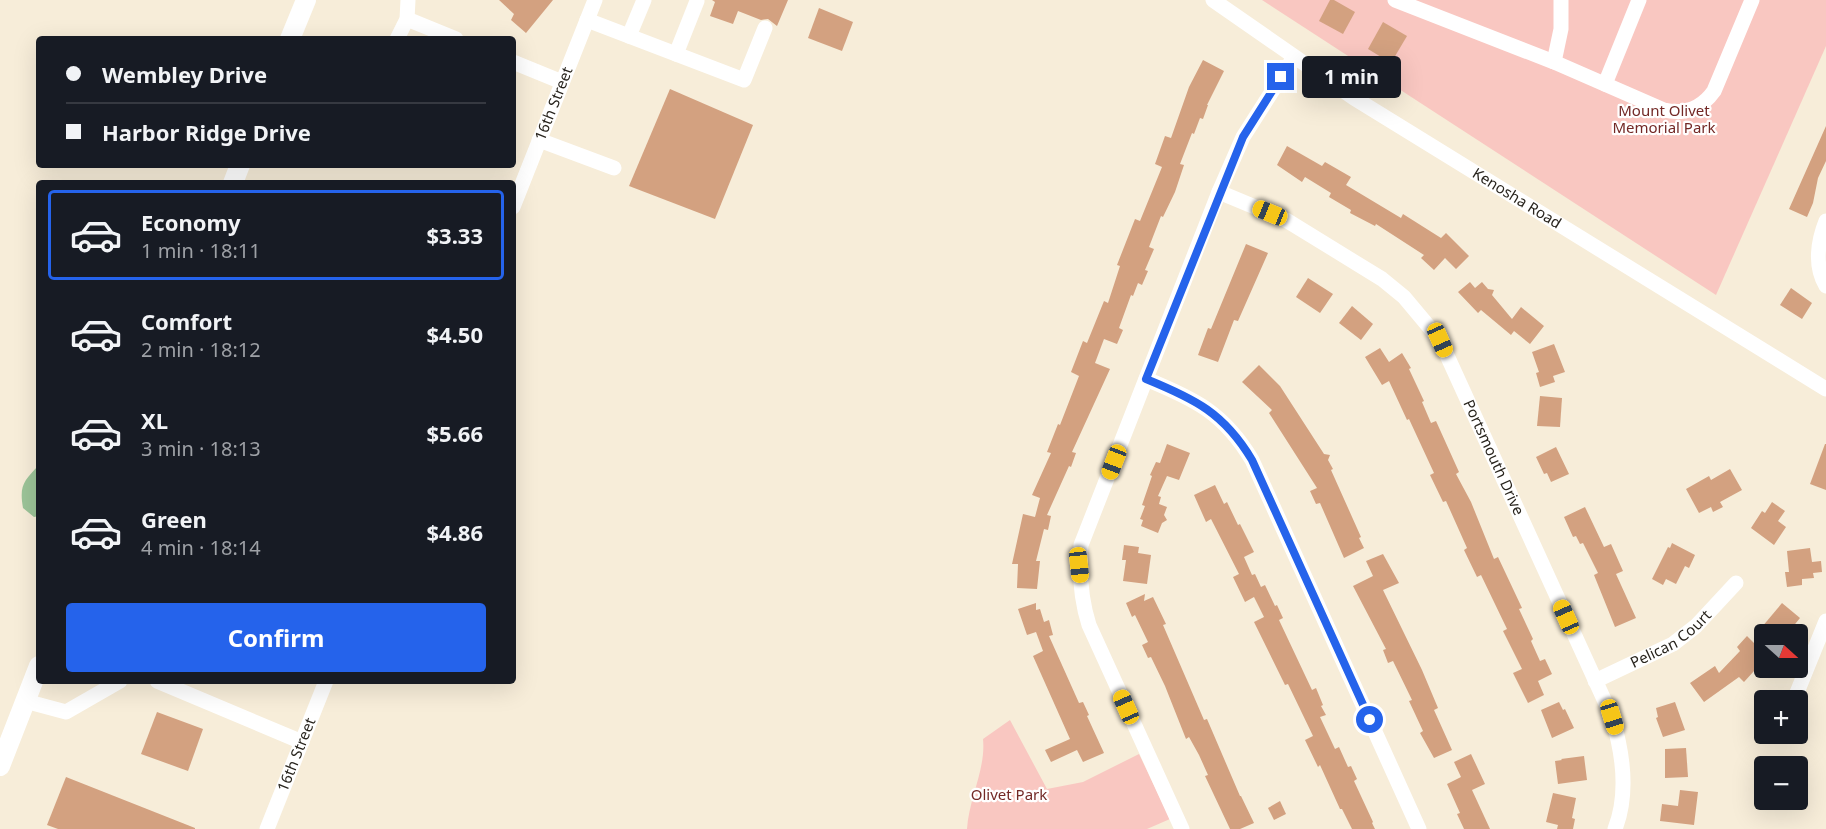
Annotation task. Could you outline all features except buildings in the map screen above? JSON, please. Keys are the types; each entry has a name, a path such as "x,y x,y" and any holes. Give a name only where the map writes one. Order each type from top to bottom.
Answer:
{"main road":[{"path":"296,36 306,0"},
{"path":"0,766 36,674"}],"street":[{"path":"398,36 407,19 408,0"},
{"name":"16th Street","path":"516,199 595,0"},
{"path":"629,36 644,0"},
{"name":"Kenosha Road","path":"1213,0 1354,98 1826,389"},
{"path":"1395,0 1554,62 1675,113 1697,107 1707,101 1714,91 1752,0"},
{"path":"1554,62 1562,29 1561,0"},
{"path":"1605,84 1639,0"},
{"path":"676,54 697,1"},
{"path":"407,19 449,36"},
{"path":"587,20 744,80 765,28"},
{"path":"1182,829 1089,625 1084,611 1079,565 1082,545 1219,192 1243,137 1294,57"},
{"path":"516,63 562,82"},
{"path":"539,140 614,168"},
{"name":"Portsmouth Drive","path":"1219,192 1286,220 1382,279 1404,297 1440,340 1612,717 1620,745 1623,775 1619,819 1615,829"},
{"path":"1826,221 1817,253 1823,282 1826,286"},
{"path":"1146,379 1187,395 1212,411 1243,444 1419,829"},
{"name":"Pelican Court","path":"1595,681 1673,644 1696,626 1713,605 1736,583"},
{"path":"1798,690 1826,621"},
{"path":"25,701 66,712 115,684"},
{"path":"164,684 302,742"},
{"name":"16th Street","path":"267,829 325,684"}],"green space":[{"name":"Mount Olivet Memorial Park","path":"1262,0 1826,0 1826,46 1716,295"},
{"name":"Olivet Park","path":"1010,720 1047,789 1083,782 1139,754 1170,819 1147,829 967,829 982,761 983,739"}],"shaded area":[{"path":"36,468 36,517 23,508 22,489"}],"route":[{"path":"1281,77 1243,137 1219,192 1146,379 1187,395 1212,411 1243,444 1370,720"}]}
